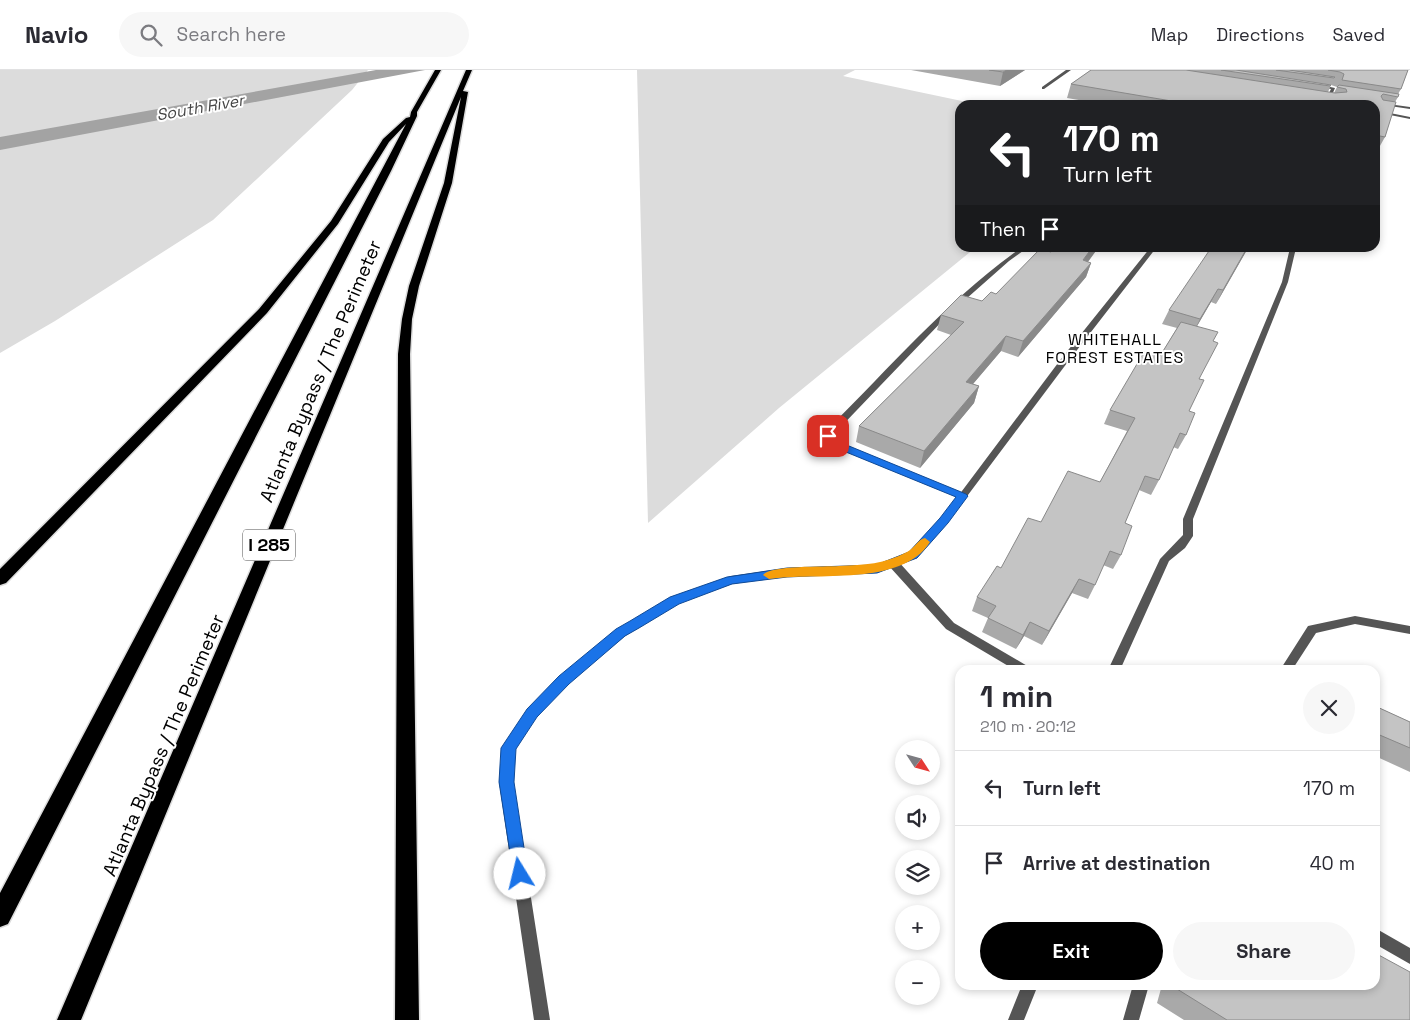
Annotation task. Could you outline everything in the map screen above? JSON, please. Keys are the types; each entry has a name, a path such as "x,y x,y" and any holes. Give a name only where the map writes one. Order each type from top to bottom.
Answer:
{"highway":[{"name":"Atlanta Bypass / The Perimeter","path":"0,916 382,180 414,116 414,112 438,70"},
{"name":"Atlanta Bypass / The Perimeter","path":"69,1020 469,70"},
{"path":"407,1020 404,354 407,319 414,286 448,183 469,70"},
{"path":"0,579 263,311 335,222 386,141 414,112"}],"street":[{"path":"1042,88 1069,70"},
{"path":"1315,85 1333,88 1328,100"},
{"path":"1320,95 1338,97"},
{"path":"1381,104 1410,108"},
{"path":"1380,112 1410,118"},
{"path":"962,496 845,448 828,436 947,313 1006,260 1018,252"},
{"path":"542,1020 506,782 509,748 532,713 564,680 621,633 674,600 731,580 787,572 877,569 913,555 944,521 1150,252"},
{"path":"1116,665 1165,559 1188,536 1188,519 1285,282 1292,252"},
{"path":"893,563 950,626 1016,665"},
{"path":"1289,665 1312,628 1354,620 1410,630"},
{"path":"1380,939 1410,956"},
{"path":"1016,1020 1028,990"},
{"path":"1131,1020 1140,990"}],"shaded area":[{"path":"0,70 368,70 352,90 213,220 55,321 0,353"},
{"path":"637,70 855,70 843,76 957,100 955,100 955,252 970,252 779,408 648,523"}],"water":[{"name":"South River","path":"376,70 425,70 0,150 0,137"}],"building":[{"path":"989,70 1007,70 1003,72"},
{"path":"1091,70 1186,70 1335,93 1347,92 1346,89 1337,87 1339,85 1399,94 1398,97 1383,94 1381,96 1383,100 1396,102 1385,137 1380,136 1380,100 1165,100 1071,84"},
{"path":"1221,70 1236,70 1331,85 1330,86"},
{"path":"1276,70 1289,70 1335,77 1334,78"},
{"path":"1328,70 1408,70 1401,89 1342,80 1344,74"},
{"path":"1037,252 1089,252 1083,260 1091,263 1023,341 1006,336 966,382 979,386 924,451 859,426 964,322 941,315 961,295 982,301 991,292 996,294"},
{"path":"1208,252 1245,252 1223,290 1218,289 1200,319 1169,310"},
{"path":"1181,322 1218,332 1213,341 1218,343 1199,379 1204,380 1189,411 1195,413 1186,435 1180,433 1159,480 1145,476 1125,523 1132,526 1121,555 1110,551 1095,585 1079,579 1049,631 1030,622 1023,635 988,618 996,606 977,597 997,566 1001,568 1028,518 1041,522 1068,471 1100,482 1135,418 1110,410 1144,352 1160,356"},
{"path":"1380,708 1410,722 1410,748 1380,735"},
{"path":"1380,956 1410,972 1410,1020 1227,1020 1179,990 1380,990"}],"slow traffic":[{"path":"769,575 787,572 877,569 913,555 925,542"}],"district":[{"name":"WHITEHALL FOREST ESTATES","path":"1115,348"}],"route":[{"path":"520,874 506,782 509,748 532,713 564,680 621,633 674,600 731,580 787,572 877,569 913,555 944,521 962,496 845,448 828,436"}]}
